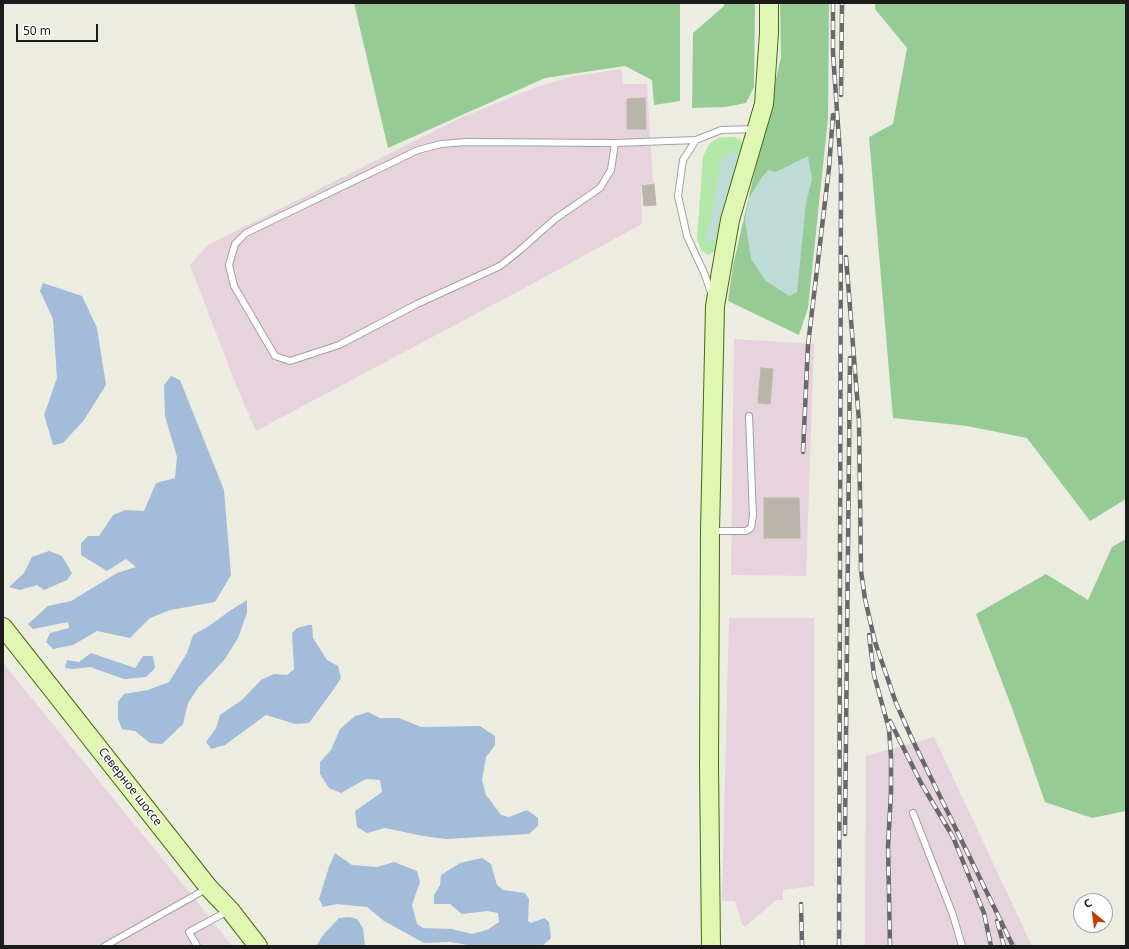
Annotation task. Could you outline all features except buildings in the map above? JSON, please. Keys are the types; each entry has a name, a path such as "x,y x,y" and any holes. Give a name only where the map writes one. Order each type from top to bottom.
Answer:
{"street":[{"path":"711,946 709,766 710,531 715,306 730,220 764,104 769,33 769,3"},
{"name":"Северное шоссе","path":"3,627 210,888 230,910 258,946"}],"lane":[{"path":"615,143 611,170 600,188 555,219 500,266 417,304 338,345 290,361 275,356 234,286 229,265 235,244 246,233 418,150 441,144 467,142 615,143 696,140 721,130 757,129"},
{"path":"696,140 683,160 678,196 687,236 705,275 715,306"},
{"path":"710,531 746,531 751,528 753,516 749,416"},
{"path":"913,813 953,915 962,946"},
{"path":"105,946 210,888"},
{"path":"197,946 189,932 230,910"}],"shaded area":[{"path":"621,69 623,84 647,84 653,183 641,186 642,224 256,431 236,385 190,265 208,245 458,119 539,86 575,76"},
{"path":"736,151 739,153 739,162 714,241 708,242 705,240 708,232 722,158"},
{"path":"808,156 812,179 806,203 797,292 789,296 766,281 751,259 745,220 749,198 768,170 776,172"},
{"path":"734,339 814,344 806,576 731,575"},
{"path":"729,618 814,618 814,886 783,890 783,900 776,900 746,926 742,925 735,901 722,901"},
{"path":"3,663 195,899 232,946 3,946"},
{"path":"934,737 1032,946 865,946 866,756"}],"green space":[{"path":"354,3 680,3 680,101 654,105 652,80 625,66 545,78 388,148"},
{"path":"724,3 755,3 754,87 746,103 725,107 692,108 693,33 724,6"},
{"path":"780,3 829,3 828,118 808,308 799,335 728,301 733,266 781,57"},
{"path":"875,3 1126,3 1126,499 1090,521 1027,438 967,426 893,418 869,137 893,124 907,48 875,9"},
{"path":"733,137 740,139 744,147 716,251 708,255 702,251 697,240 703,156 710,143 718,138"},
{"path":"1126,539 1126,811 1092,818 1045,802 1012,708 976,614 1046,574 1088,600 1112,547"}],"water":[{"path":"43,283 82,296 97,328 106,385 84,420 63,443 53,445 44,415 57,378 53,319 40,291"},
{"path":"171,376 180,380 224,490 231,575 215,602 170,610 150,618 130,638 97,631 73,645 53,649 46,642 50,633 69,628 68,622 33,629 28,624 48,606 71,601 117,573 136,567 126,559 107,571 81,555 81,543 88,536 99,536 113,515 125,510 144,511 156,483 175,478 177,457 165,416 164,385"},
{"path":"49,551 62,556 72,573 67,580 44,590 37,585 20,590 9,587 24,573 32,557"},
{"path":"247,600 247,613 238,638 225,659 198,688 188,703 183,724 162,744 150,743 135,731 122,729 118,719 118,702 124,694 148,690 169,682 187,653 193,635"},
{"path":"312,625 313,638 327,660 338,666 341,678 309,723 295,724 266,715 225,745 211,749 206,742 216,728 220,715 242,700 261,680 274,674 287,675 294,669 292,633 297,628"},
{"path":"91,653 135,668 143,656 153,656 155,668 146,677 124,679 90,667 73,669 65,668 67,660 79,662"},
{"path":"368,712 380,718 399,718 421,727 480,726 495,736 495,745 486,757 482,780 486,795 501,815 509,817 527,810 538,818 538,826 529,834 446,839 385,828 367,833 357,827 355,811 382,792 380,780 366,779 341,793 329,788 320,774 320,762 331,750 340,729 355,716"},
{"path":"335,853 352,865 377,867 394,862 417,871 420,882 412,905 417,924 423,928 452,929 472,934 487,930 499,922 498,913 487,911 462,914 450,904 434,904 434,895 440,885 441,875 460,863 482,858 491,864 497,885 503,890 525,893 529,899 528,921 531,923 544,918 549,922 551,938 542,946 474,946 450,942 424,943 384,921 367,907 337,904 323,907 319,899"},
{"path":"350,917 357,919 363,928 365,946 316,946 324,934 339,918"}],"railway":[{"path":"833,3 833,53 841,169 839,946"},
{"path":"841,95 842,3"},
{"path":"803,452 808,345 829,168 833,115"},
{"path":"846,257 859,421 861,571 865,599 875,642 896,703 913,741 1013,946"},
{"path":"845,834 850,358"},
{"path":"869,635 874,675 889,729 891,757 888,846 890,946"},
{"path":"890,721 921,783 953,837 984,913 991,946"},
{"path":"801,904 802,946"},
{"path":"997,921 1004,946"}]}
